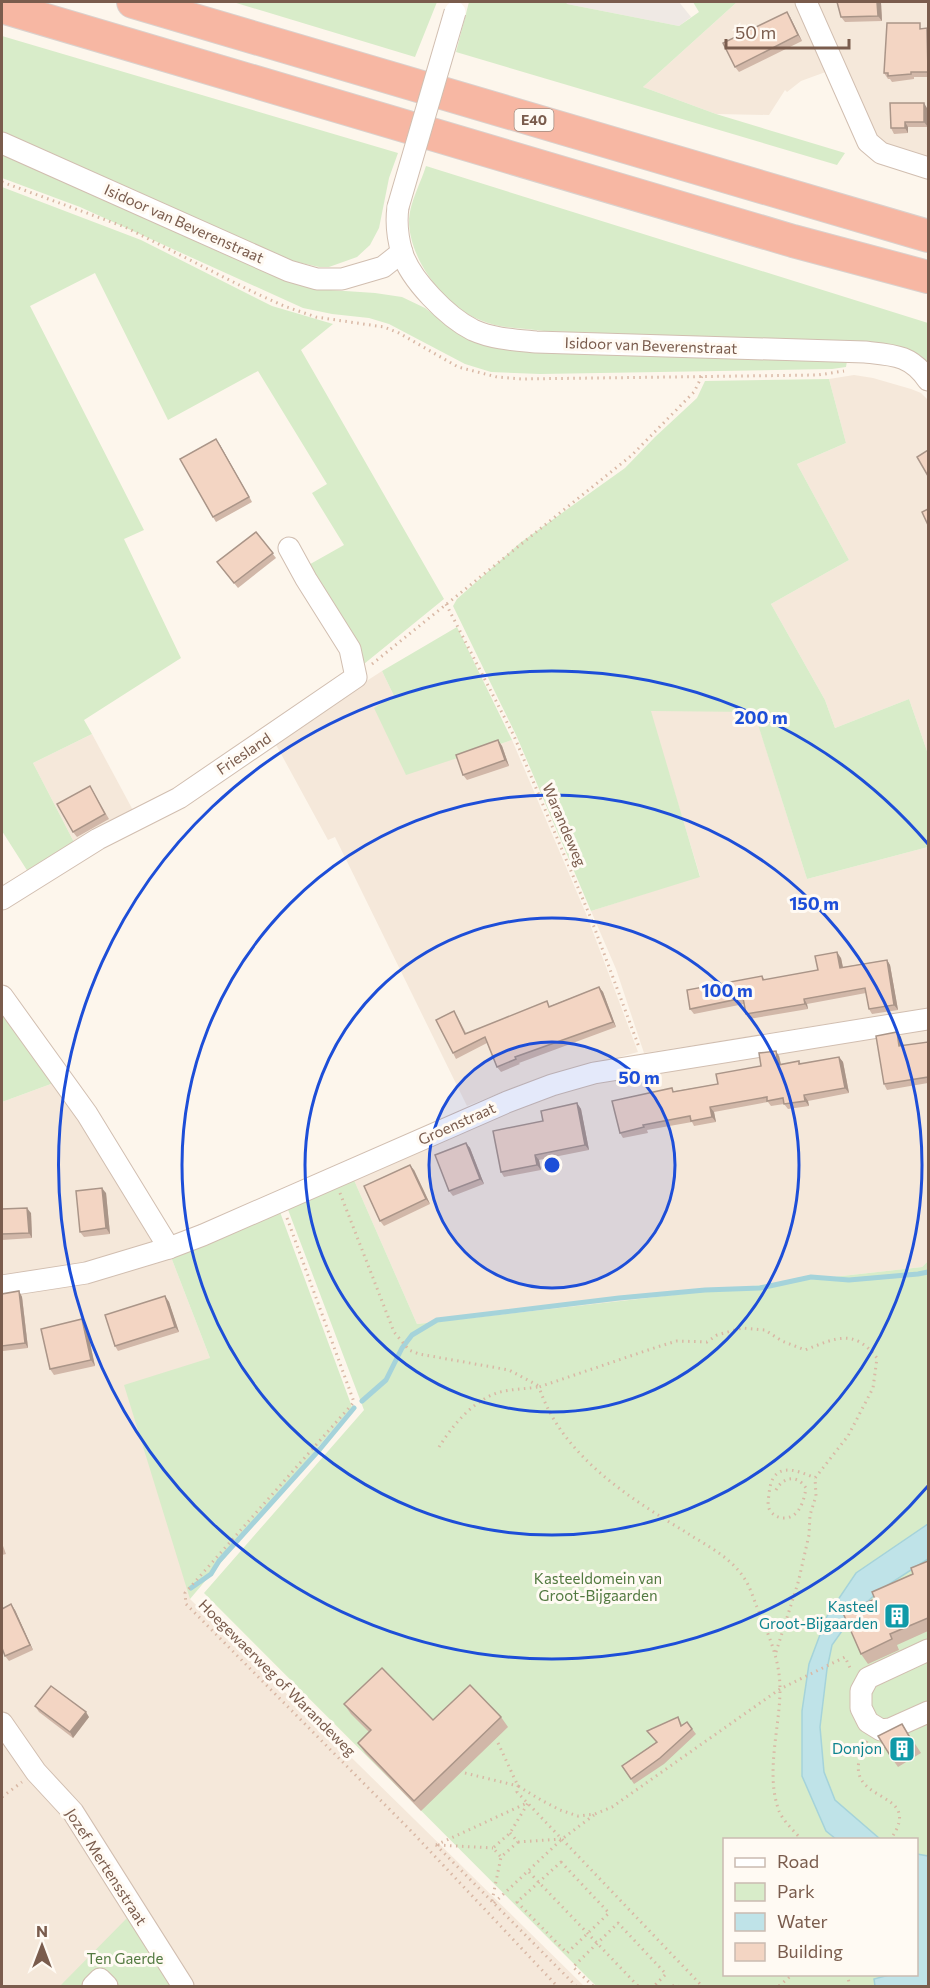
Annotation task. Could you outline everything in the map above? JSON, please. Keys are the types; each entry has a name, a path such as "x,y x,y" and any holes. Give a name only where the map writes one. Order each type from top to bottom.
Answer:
{"highway":[{"name":"E40","path":"137,2 928,236"},
{"path":"2,7 793,241 928,277"},
{"path":"793,241 928,288"}],"street":[{"path":"806,2 868,142 881,153 928,168"},
{"name":"Isidoor van Beverenstraat","path":"457,7 398,207 402,252 422,285 447,313 473,330 501,339 866,352 892,355 909,360 919,367 928,380"},
{"name":"Isidoor van Beverenstraat","path":"2,143 289,271 317,279 342,279 383,267 402,252"},
{"path":"289,548 350,649 356,677"},
{"name":"Friesland","path":"2,899 98,839 179,798 356,677"},
{"path":"2,996 87,1114 169,1248"},
{"name":"Groenstraat","path":"2,1286 86,1273 169,1248 507,1102 552,1085 594,1073 644,1064 928,1019"},
{"path":"928,1650 868,1678 861,1691 861,1708 868,1722 881,1730 890,1729 928,1712"},
{"name":"Jozef Mertensstraat","path":"2,1724 36,1772 73,1812 173,1982"},
{"path":"93,1986 100,1979 107,1986"}],"path":[{"path":"356,677 632,455 694,392 702,375"},
{"name":"Warandeweg","path":"446,604 514,736 590,916 644,1064"},
{"path":"334,1178 390,1324 409,1350 419,1354 509,1370 539,1387 559,1430 582,1456 613,1483 657,1515 724,1556 745,1578 776,1652 780,1689 773,1780 780,1812 801,1838"},
{"name":"Hoegewaerweg of Warandeweg","path":"281,1201 354,1402 185,1593 186,1604 412,1832 557,1986"},
{"path":"439,1448 451,1428 469,1410 488,1397 539,1387 677,1341 707,1342 717,1335 742,1328 765,1330 782,1341 805,1350 827,1341 846,1337 868,1346 878,1358 873,1388 848,1436 815,1478 816,1496 810,1515 809,1535 798,1583 776,1652"},
{"path":"777,1490 781,1482 787,1479 798,1480 806,1488 800,1508 795,1515 787,1518 779,1518 768,1506 769,1484 772,1477 782,1470 794,1469 815,1478"},
{"path":"798,1480 801,1472"},
{"path":"493,1902 529,1872 562,1839 595,1814 612,1807 780,1689 846,1657 861,1691"},
{"path":"876,1727 862,1751 859,1773 864,1782 874,1791 895,1800 903,1808"},
{"path":"498,1743 518,1786 517,1792 702,1986"},
{"path":"2,1797 36,1772"},
{"path":"465,1773 518,1786 560,1810 578,1816 595,1814"},
{"path":"436,1845 493,1848 510,1833 528,1803"},
{"path":"436,1845 528,1803"},
{"path":"891,1838 900,1829 904,1816"},
{"path":"510,1833 518,1842"},
{"path":"493,1902 501,1857 518,1842 562,1839"},
{"path":"436,1845 576,1986"},
{"path":"493,1848 501,1857"},
{"path":"561,1862 609,1913 567,1953 518,1902 539,1882 561,1862"},
{"path":"529,1872 638,1986"},
{"path":"593,1986 573,1967 618,1923 666,1974 654,1986"},
{"path":"779,1986 791,1976"},
{"path":"673,1986 676,1984 678,1986"}],"shaded area":[{"path":"566,2 679,2 691,17 679,26"},
{"path":"737,2 928,2 928,163 884,150 831,70 801,81 787,92 785,90 769,115 716,114 643,87"},
{"path":"854,375 911,389 921,393 928,400 928,754 909,699 835,728 825,700 771,604 849,560 797,464 846,443 829,379"},
{"path":"382,671 394,696 375,708 406,774 512,740 587,916 638,1052 525,1083 467,1106 335,837 328,840 274,741"},
{"path":"650,711 754,711 807,879 928,847 928,1008 644,1053 616,969 591,911 700,876"},
{"path":"92,734 135,814 76,846 33,763"},
{"path":"928,1027 928,1261 922,1267 417,1324 354,1180 524,1103 598,1081"},
{"path":"59,1081 171,1257 210,1358 190,1599 584,1986 2,1986 2,1102"}],"green space":[{"path":"233,2 437,2 415,57"},
{"path":"469,2 566,2 679,26 699,12 693,2 737,2 643,87 716,114 845,153 837,165 456,52"},
{"path":"2,36 398,153 389,178 379,228 370,245 357,257 329,267 288,260 2,132"},
{"path":"2,153 217,251 298,285 315,289 402,297 425,308 455,331 490,347 847,361 846,367 540,374 491,372 465,364 389,324 369,318 303,308 80,207 2,178"},
{"path":"426,166 928,323 928,362 899,346 544,331 504,327 480,320 454,304 441,292 431,279 415,249 410,234 409,219 413,199"},
{"path":"2,187 141,240 272,306 333,324 301,350 444,599 359,668 305,567 344,545 312,493 327,484 258,371 168,420 95,273 30,306 144,530 124,539 181,658 84,720 92,734 33,763 76,846 30,875 2,831"},
{"path":"829,379 846,443 797,464 849,560 771,604 825,700 835,728 909,699 928,754 928,847 807,879 754,712 651,711 700,877 591,911 517,737 453,606 457,599 520,543 625,468 697,398 705,381"},
{"path":"457,627 512,740 406,775 374,708 394,696 382,671"},
{"path":"2,1004 59,1081 2,1102"},
{"name":"Kasteeldomein van Groot-Bijgaarden","path":"354,1180 417,1324 922,1267 928,1261 928,1986 596,1986 204,1593 364,1410 287,1207 317,1197"},
{"path":"280,1212 352,1407 190,1599 124,1385 210,1358 171,1257"},
{"name":"Ten Gaerde","path":"130,1915 174,1986 60,1986"}],"water":[{"path":"928,1524 928,1559 880,1590 854,1614 832,1645 827,1669 820,1727 824,1772 835,1800 879,1838 835,1838 826,1831 802,1776 802,1711 809,1664 827,1616 856,1573"},
{"path":"918,1854 928,1856 928,1986 875,1986 874,1979 885,1976 918,1976"}],"building":[{"path":"837,2 877,2 878,16 841,17"},
{"path":"787,12 798,35 735,67 723,43"},
{"path":"887,23 920,23 920,29 927,28 928,72 888,76 888,73 884,73"},
{"path":"890,103 924,103 924,122 905,122 905,128 891,128"},
{"path":"216,439 249,497 213,517 180,459"},
{"path":"928,450 928,476 917,457"},
{"path":"928,509 928,525 922,512"},
{"path":"256,532 273,553 234,583 217,562"},
{"path":"498,740 505,760 463,775 456,755"},
{"path":"90,786 105,814 73,832 57,804"},
{"path":"837,952 840,968 887,960 894,1005 869,1009 865,988 804,999 805,1004 746,1014 743,998 690,1009 687,990 762,976 763,980 818,970 815,956"},
{"path":"599,987 613,1022 515,1057 516,1059 497,1067 485,1037 453,1053 436,1020 454,1011 465,1034 547,1001 549,1007"},
{"path":"897,1032 899,1046 928,1042 928,1077 884,1084 876,1036"},
{"path":"776,1051 778,1065 839,1057 845,1088 804,1095 805,1101 784,1104 783,1098 767,1101 767,1097 710,1107 712,1117 691,1121 690,1116 643,1125 644,1127 620,1133 612,1101 672,1088 673,1092 718,1084 716,1074 761,1066 759,1053"},
{"path":"577,1103 585,1145 535,1155 537,1165 501,1172 493,1131 543,1121 541,1111"},
{"path":"466,1143 480,1179 449,1191 435,1155"},
{"path":"410,1165 426,1199 380,1221 364,1186"},
{"path":"102,1188 106,1228 80,1232 76,1191"},
{"path":"27,1208 29,1233 2,1234 2,1209"},
{"path":"19,1291 25,1343 2,1346 2,1294"},
{"path":"165,1296 175,1327 115,1346 105,1315"},
{"path":"82,1319 91,1360 50,1369 41,1329"},
{"name":"Kasteel Groot-Bijgaarden","path":"928,1561 928,1618 890,1634 892,1639 861,1654 843,1613 875,1599 872,1592 913,1574 911,1568"},
{"path":"11,1604 30,1645 5,1656 2,1648 2,1609"},
{"path":"382,1668 433,1720 470,1685 501,1717 414,1801 358,1743 371,1730 344,1704"},
{"path":"51,1686 86,1712 70,1732 35,1706"},
{"path":"678,1717 681,1726 687,1722 692,1729 660,1758 631,1779 622,1766 657,1742 647,1731"},
{"path":"902,1724 913,1743 891,1757 878,1736"}],"waterway":[{"path":"362,1401 386,1380 402,1348 412,1335 437,1320 619,1298 705,1290 760,1288 811,1277 849,1280 928,1272"},
{"path":"191,1588 211,1574 219,1561 354,1408"}],"place":[{"name":"Kasteel Groot-Bijgaarden","path":"897,1616"},
{"name":"Donjon","path":"902,1749"}]}
